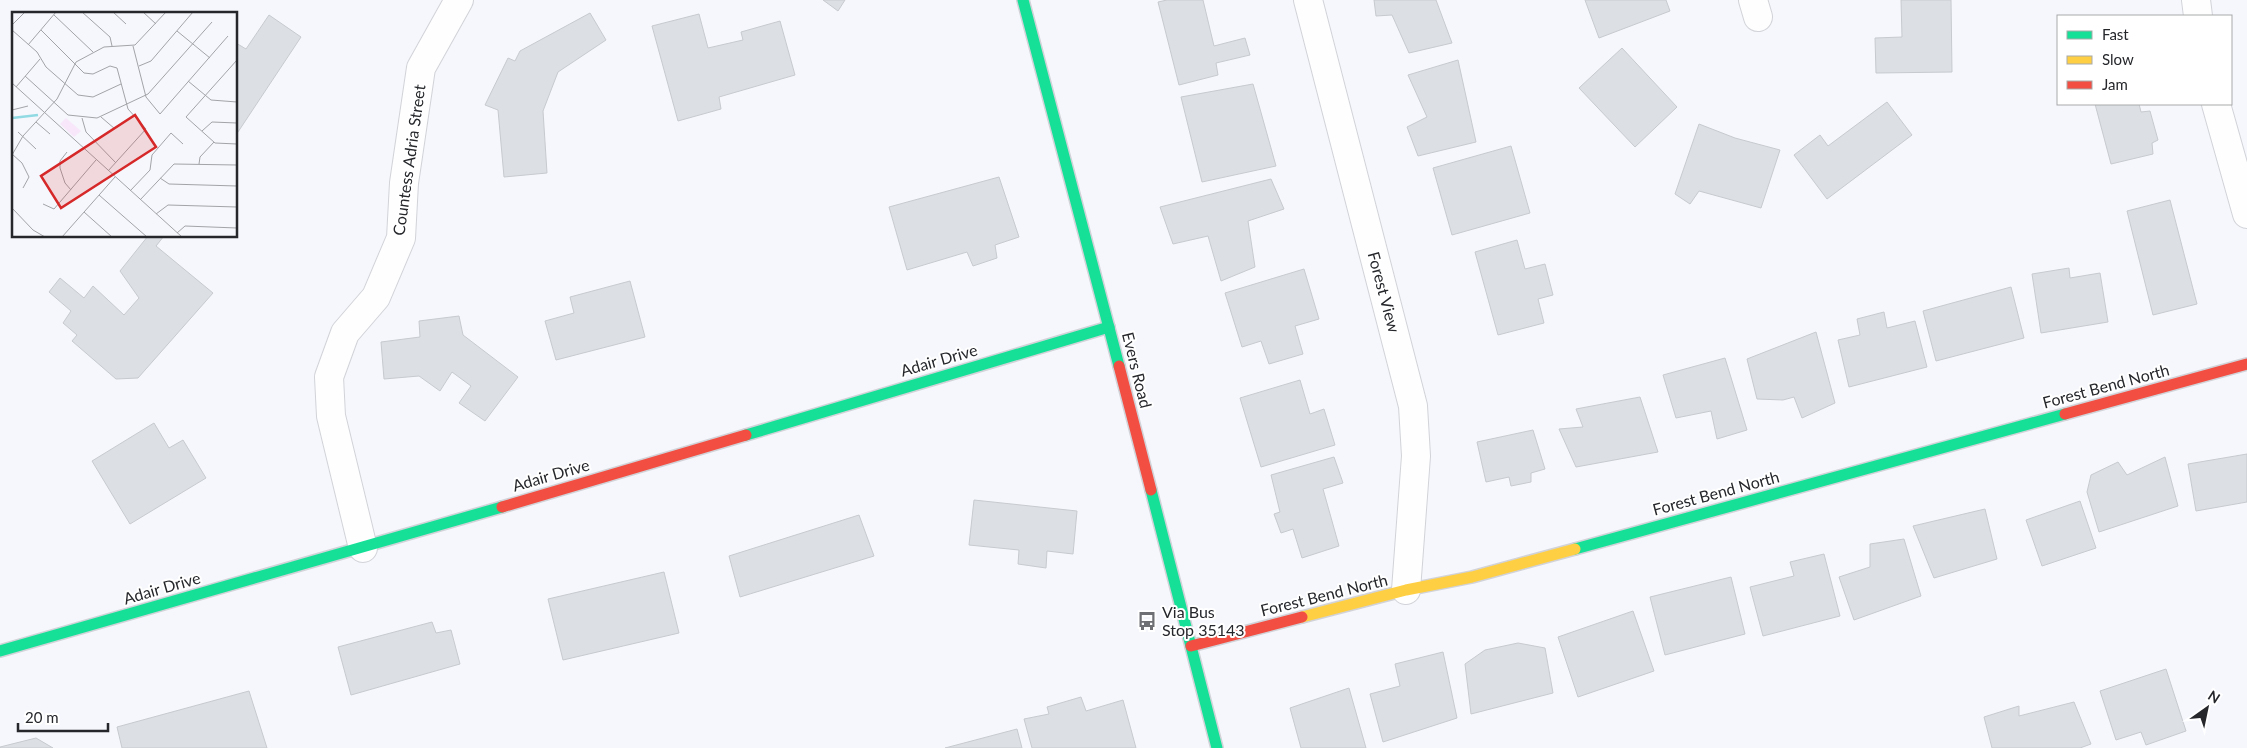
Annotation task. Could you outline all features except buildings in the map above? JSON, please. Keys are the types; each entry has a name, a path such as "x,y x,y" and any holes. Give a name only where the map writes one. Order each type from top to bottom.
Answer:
{"street":[{"name":"Countess Adria Street","path":"363,548 331,416 329,377 345,333 376,297 400,238 404,182 422,68 460,0"},
{"name":"Evers Road","path":"1023,0 1217,748"},
{"name":"Forest View","path":"1308,0 1413,406 1416,456 1406,590"},
{"path":"2196,0 2198,15"},
{"path":"2216,105 2247,214"},
{"name":"Adair Drive","path":"0,651 363,548 1109,327"},
{"name":"Forest Bend North","path":"1191,646 1406,590 1472,577 2247,364"}],"traffic: fast":[{"path":"1023,0 1119,366"},
{"path":"746,435 1109,327"},
{"path":"1575,549 2065,414"},
{"path":"1151,490 1217,748"},
{"path":"0,651 502,507"}],"traffic: slow":[{"path":"1302,617 1406,590 1472,577 1575,549"}],"traffic: jam":[{"path":"2065,414 2247,364"},
{"path":"1119,366 1151,490"},
{"path":"502,507 746,435"},
{"path":"1191,646 1302,617"}],"place":[{"name":"Via Bus Stop 35143","path":"1147,621"}]}
